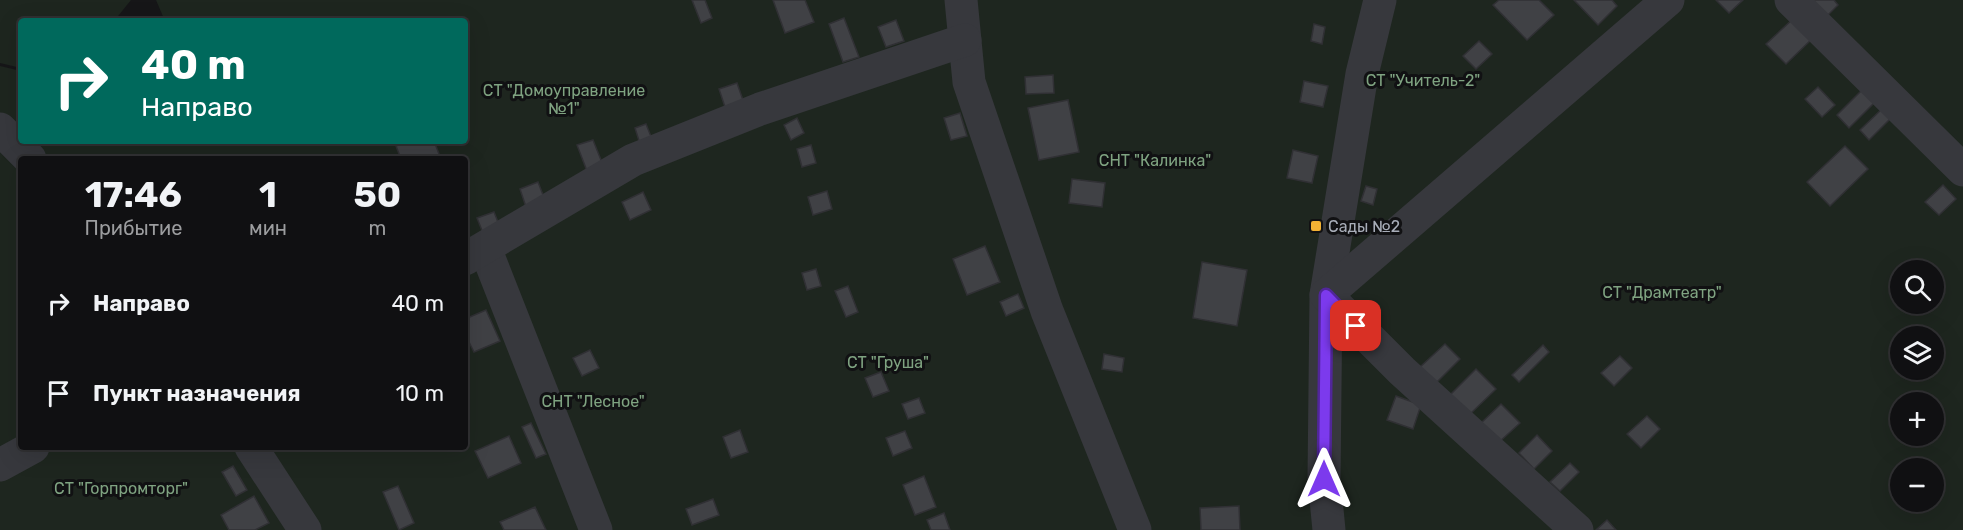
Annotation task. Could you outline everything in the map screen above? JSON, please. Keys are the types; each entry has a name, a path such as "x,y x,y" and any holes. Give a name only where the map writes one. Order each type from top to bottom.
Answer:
{"street":[{"path":"961,0 969,82 1047,311 1135,530"},
{"path":"1329,530 1324,479 1326,295 1362,74 1380,0"},
{"path":"1326,295 1668,0"},
{"path":"1791,0 1963,170"},
{"path":"596,530 475,254 633,160 760,109 965,40"},
{"path":"0,129 27,156"},
{"path":"1326,295 1402,371 1577,530"},
{"path":"0,465 28,450"},
{"path":"253,450 305,530"}],"green space":[{"path":"0,0 131,0 116,18 18,18 18,67 0,63"},
{"path":"156,0 1963,0 1963,530 0,530 0,66 18,70 18,144 468,144 468,18 164,18"}],"building":[{"path":"692,0 705,0 712,18 701,23"},
{"path":"773,0 805,0 814,22 785,33"},
{"path":"1499,0 1539,0 1554,15 1527,40 1493,5"},
{"path":"1574,0 1612,0 1617,6 1598,25"},
{"path":"1716,0 1743,0 1729,13"},
{"path":"1812,0 1834,0 1838,5 1827,16"},
{"path":"1795,17 1814,37 1786,64 1766,44"},
{"path":"844,18 859,57 843,62 829,24"},
{"path":"896,20 904,41 886,47 878,27"},
{"path":"1314,24 1325,27 1322,44 1311,41"},
{"path":"1479,41 1492,54 1476,69 1463,56"},
{"path":"1053,75 1054,93 1026,94 1025,77"},
{"path":"1304,81 1328,86 1323,107 1300,102"},
{"path":"737,83 744,103 726,110 719,89"},
{"path":"1818,87 1835,105 1822,117 1805,99"},
{"path":"1862,90 1875,102 1849,128 1837,115"},
{"path":"1068,100 1079,152 1039,160 1028,108"},
{"path":"1884,107 1893,116 1869,140 1860,130"},
{"path":"960,113 967,136 951,140 944,118"},
{"path":"797,118 804,133 791,140 784,125"},
{"path":"646,124 652,139 640,144 635,128"},
{"path":"593,140 603,165 587,171 577,145"},
{"path":"435,144 440,156 400,156 396,146"},
{"path":"811,145 816,163 802,167 797,149"},
{"path":"1845,146 1868,169 1830,206 1807,182"},
{"path":"1293,150 1318,156 1312,183 1287,178"},
{"path":"1072,179 1105,183 1102,207 1069,203"},
{"path":"538,182 545,200 526,207 520,189"},
{"path":"1943,185 1956,199 1939,215 1925,202"},
{"path":"1366,186 1377,189 1373,205 1361,201"},
{"path":"827,191 832,209 813,215 808,197"},
{"path":"643,192 651,210 630,220 622,202"},
{"path":"494,212 500,227 483,233 477,218"},
{"path":"985,246 1000,282 967,295 953,259"},
{"path":"1202,262 1247,270 1237,326 1193,318"},
{"path":"816,269 821,286 807,290 802,273"},
{"path":"848,286 858,312 846,317 835,291"},
{"path":"1018,294 1024,308 1006,316 1000,302"},
{"path":"486,310 500,341 474,352 468,340 468,318"},
{"path":"1445,344 1460,359 1435,384 1419,368"},
{"path":"1543,345 1549,352 1519,382 1512,375"},
{"path":"590,350 599,368 582,376 573,358"},
{"path":"1104,354 1124,358 1122,372 1102,369"},
{"path":"1620,356 1632,368 1614,386 1601,373"},
{"path":"1476,369 1496,389 1468,416 1449,396"},
{"path":"881,372 889,391 873,397 865,378"},
{"path":"1396,396 1421,405 1413,429 1387,420"},
{"path":"919,398 925,413 908,419 902,404"},
{"path":"1501,404 1520,423 1498,443 1480,424"},
{"path":"1647,416 1660,429 1641,448 1627,434"},
{"path":"531,423 546,454 536,458 522,427"},
{"path":"740,430 748,452 731,458 723,437"},
{"path":"905,431 912,448 893,456 886,438"},
{"path":"1537,435 1552,451 1534,469 1519,453"},
{"path":"509,436 521,463 488,478 475,451"},
{"path":"1570,463 1579,472 1560,491 1550,482"},
{"path":"233,466 247,490 236,496 222,472"},
{"path":"924,476 936,507 915,515 903,485"},
{"path":"398,486 414,523 399,530 383,492"},
{"path":"254,496 269,523 255,530 229,530 221,515"},
{"path":"713,499 719,515 692,525 686,509"},
{"path":"1239,506 1240,530 1201,530 1200,508"},
{"path":"535,507 546,530 504,530 500,522"},
{"path":"944,513 950,530 931,530 927,520"},
{"path":"1607,520 1616,530 1596,530"}],"place":[{"name":"Сады №2","path":"1316,226"}],"route":[{"path":"1324,479 1326,295 1356,326"}],"park label":[{"name":"СТ \"Учитель-2\"","path":"1423,80"},
{"name":"СТ \"Домоуправление №1\"","path":"564,99"},
{"name":"СНТ \"Калинка\"","path":"1155,160"},
{"name":"СТ \"Драмтеатр\"","path":"1662,292"},
{"name":"СТ \"Груша\"","path":"888,362"},
{"name":"СНТ \"Лесное\"","path":"593,401"},
{"name":"СТ \"Горпромторг\"","path":"121,488"}]}
